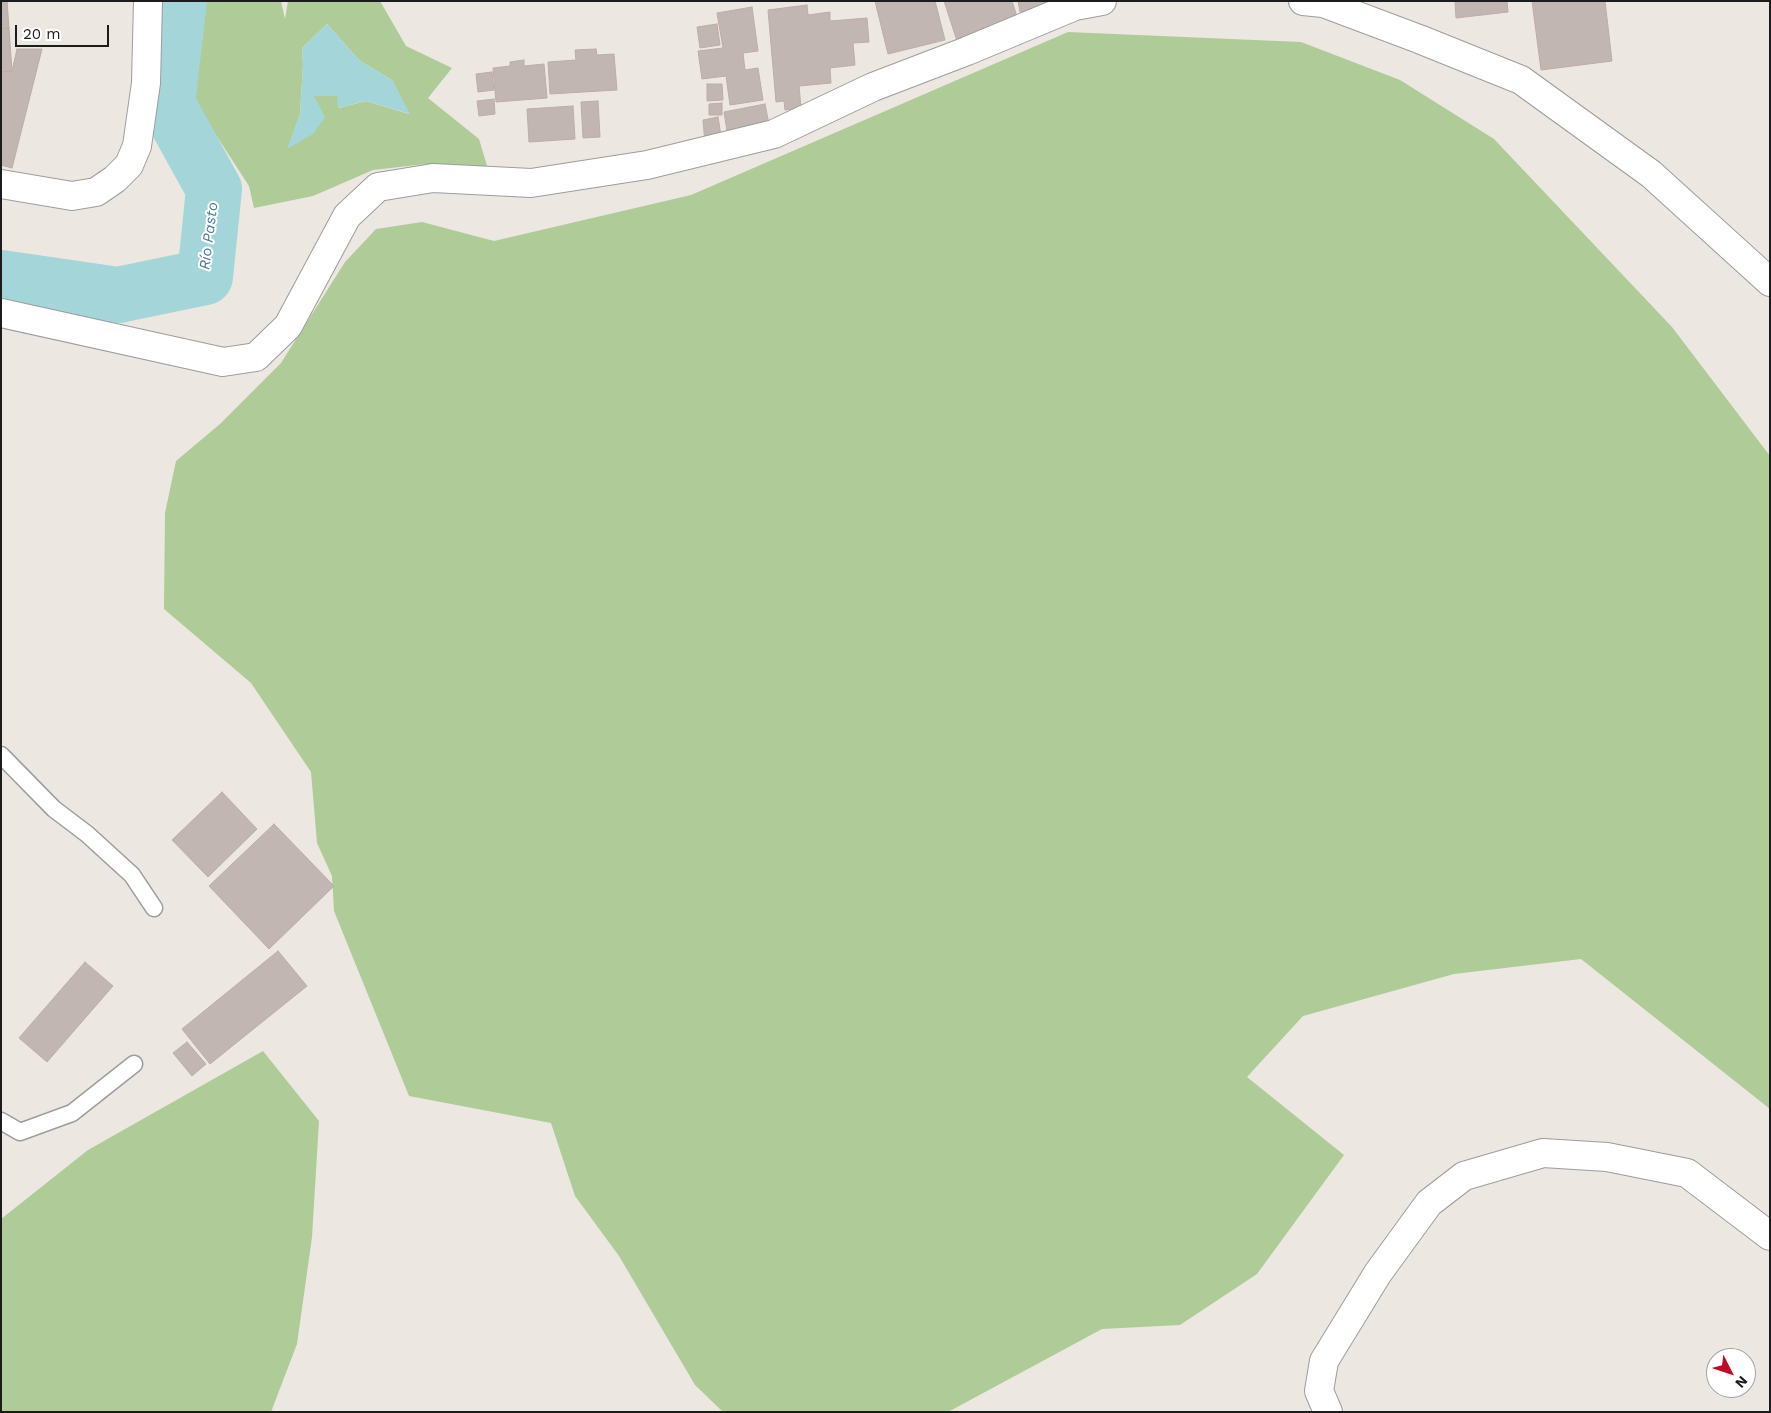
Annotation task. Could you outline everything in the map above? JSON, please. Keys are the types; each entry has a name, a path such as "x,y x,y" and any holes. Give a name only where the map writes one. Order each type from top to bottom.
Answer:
{"street":[{"path":"1,184 72,196 88,194 96,192 115,179 129,165 136,146 146,83 148,1"},
{"path":"1,313 223,362 256,357 288,326 347,216 378,187 433,178 531,183 647,165 774,134 872,87 1075,6 1102,1"},
{"path":"1303,1 1323,3 1521,80 1651,174 1770,282"},
{"path":"1328,1412 1319,1391 1324,1361 1378,1273 1429,1202 1464,1176 1543,1153 1607,1158 1678,1171 1688,1173 1770,1236"}],"lane":[{"path":"1,755 54,809 94,840 132,875 154,908"},
{"path":"1,1122 20,1132 72,1113 134,1064"}],"green space":[{"path":"195,1 281,1 285,19 288,1 380,1 406,46 452,68 428,98 479,139 494,189 426,164 373,170 313,196 254,208 249,186 188,92 186,54","holes":["327,24 360,61 392,80 409,114 366,101 339,108 338,96 314,96 288,148 300,114 303,65 302,48"]},
{"path":"1068,32 1301,42 1400,80 1494,139 1672,327 1770,456 1770,1109 1581,959 1454,974 1303,1016 1247,1077 1344,1155 1257,1274 1180,1325 1102,1329 948,1412 723,1412 695,1385 619,1256 575,1196 551,1123 409,1096 334,911 332,876 317,843 311,772 251,683 164,609 165,513 176,461 220,424 281,363 345,262 376,229 422,222 494,241 691,195"},
{"path":"263,1051 319,1121 312,1237 297,1344 271,1412 1,1412 1,1219 88,1150"}],"water":[{"path":"327,24 360,61 392,80 410,114 366,101 338,108 337,96 314,96 325,117 313,134 287,149 300,114 303,65 302,48"}],"building":[{"path":"1,1 7,1 9,28 1,29"},
{"path":"875,1 935,1 945,40 888,54"},
{"path":"944,1 1012,1 1019,23 958,44"},
{"path":"1018,1 1077,1 1020,12"},
{"path":"1455,1 1507,1 1508,12 1456,18"},
{"path":"1532,1 1605,1 1612,61 1541,70"},
{"path":"807,5 808,15 830,12 830,21 867,18 869,42 853,43 855,65 830,68 831,83 799,86 801,108 785,110 784,101 776,102 768,10"},
{"path":"752,7 758,51 743,53 745,70 758,68 763,100 730,105 726,76 702,79 698,51 723,48 717,13"},
{"path":"717,24 720,45 700,48 697,27"},
{"path":"9,28 12,71 1,72 1,29"},
{"path":"17,49 42,49 12,168 1,165 1,72 12,71"},
{"path":"596,49 597,55 614,54 617,90 550,94 548,62 576,60 575,50"},
{"path":"524,60 524,66 544,64 547,98 496,102 493,68 510,66 510,62"},
{"path":"492,72 494,90 478,92 476,74"},
{"path":"707,84 722,84 723,100 707,101"},
{"path":"494,99 495,114 479,116 477,101"},
{"path":"598,101 600,137 583,138 581,102"},
{"path":"722,103 722,115 709,115 709,104"},
{"path":"765,104 770,129 728,137 724,112"},
{"path":"573,106 575,139 529,142 527,109"},
{"path":"718,117 722,142 705,144 703,120"},
{"path":"222,792 257,829 208,877 172,840"},
{"path":"274,824 334,886 269,949 209,886"},
{"path":"278,951 307,986 210,1064 182,1029"},
{"path":"85,962 113,986 47,1062 19,1038"},
{"path":"187,1042 206,1064 192,1076 173,1053"}],"waterway":[{"name":"Río Pasto","path":"1,278 118,295 205,277 214,189 167,104 179,1"}]}
